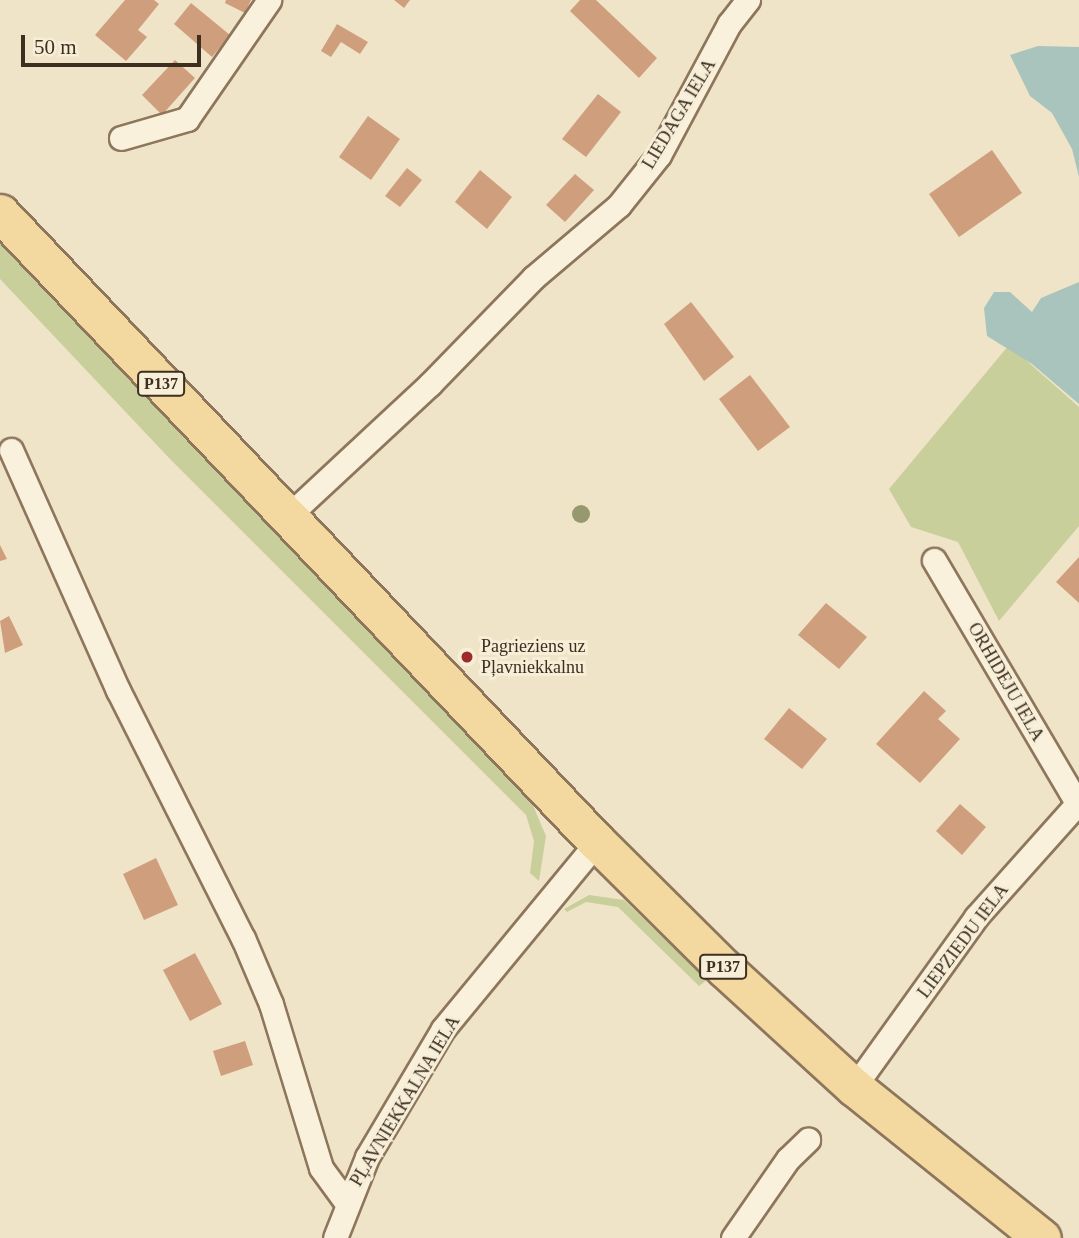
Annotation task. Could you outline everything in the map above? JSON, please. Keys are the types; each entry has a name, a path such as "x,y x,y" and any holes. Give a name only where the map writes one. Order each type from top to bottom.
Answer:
{"main road":[{"name":"P137","path":"0,214 597,842 725,969 854,1087 1042,1238"}],"street":[{"path":"121,138 187,119 269,0"},
{"name":"LIEDAGA IELA","path":"287,517 430,383 533,278 619,205 659,155 729,24 748,0"},
{"path":"11,450 118,690 243,938 271,1004 321,1168 346,1202"},
{"name":"ORHIDEJU IELA","path":"934,559 1078,803"},
{"name":"LIEPZIEDU IELA","path":"854,1087 976,918 1078,803"},
{"name":"PĻAVNIEKKALNA IELA","path":"335,1238 346,1202 367,1157 443,1029 597,842"},
{"path":"733,1238 788,1159 808,1140"}],"green space":[{"path":"0,241 532,803 546,836 539,881 530,873 534,841 526,815 170,459 0,279"},
{"path":"1009,345 1079,407 1079,526 999,621 958,542 911,527 889,489"},
{"path":"589,895 624,900 707,980 699,986 618,907 586,902 567,912 564,909"}],"water":[{"path":"1038,46 1079,47 1079,177 1072,149 1052,113 1030,96 1010,55"},
{"path":"1079,282 1079,404 1032,364 987,336 984,308 994,292 1010,292 1032,312 1041,298"}],"building":[{"path":"125,0 154,0 159,4 138,30 147,37 126,61 95,35"},
{"path":"226,0 251,0 245,13 225,3"},
{"path":"394,0 410,0 404,8"},
{"path":"580,0 596,0 657,58 639,78 570,11"},
{"path":"191,3 230,35 212,57 174,24"},
{"path":"337,24 368,42 360,54 341,42 331,57 321,51"},
{"path":"175,60 195,78 162,115 142,95"},
{"path":"598,94 621,112 586,157 562,139"},
{"path":"368,116 400,139 371,180 339,157"},
{"path":"992,150 1022,193 959,237 929,194"},
{"path":"407,168 422,180 400,207 385,196"},
{"path":"480,170 512,197 487,229 455,202"},
{"path":"575,174 594,190 565,222 546,205"},
{"path":"691,302 734,357 704,381 664,324"},
{"path":"750,375 790,427 758,451 719,399"},
{"path":"0,545 7,559 0,561"},
{"path":"1079,557 1079,603 1056,582"},
{"path":"826,603 867,637 839,669 798,635"},
{"path":"9,616 23,645 5,653 0,621"},
{"path":"924,691 946,711 938,719 960,739 920,783 876,744"},
{"path":"789,708 827,739 802,769 764,739"},
{"path":"960,804 986,827 962,855 936,831"},
{"path":"156,858 178,905 144,920 123,874"},
{"path":"195,953 222,1004 190,1021 163,970"},
{"path":"245,1041 253,1065 221,1076 213,1051"}],"place":[{"name":"Pagrieziens uz Pļavniekkalnu","path":"467,657"}]}
